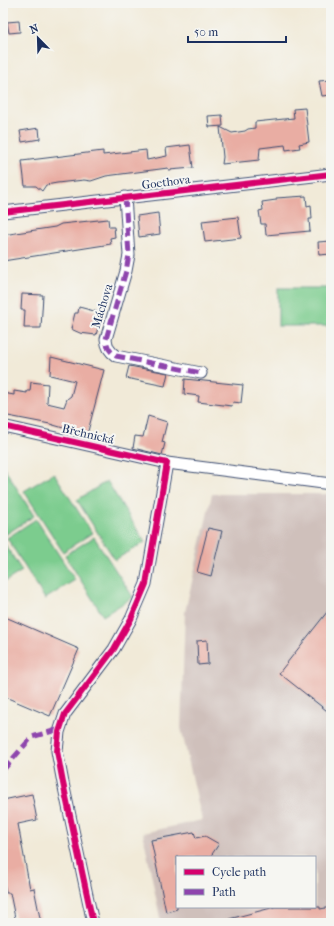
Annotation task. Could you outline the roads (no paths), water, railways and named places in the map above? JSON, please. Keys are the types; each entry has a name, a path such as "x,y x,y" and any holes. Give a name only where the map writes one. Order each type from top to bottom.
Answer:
{"street":[{"name":"Goethova","path":"3,212 331,174"},
{"name":"Máchova","path":"125,197 129,255 126,271 106,339 107,346 110,352 116,356 201,373"},
{"name":"Břehnická","path":"3,426 167,463 331,484"},
{"path":"93,923 61,775 57,751 59,732 65,714 111,653 128,625 146,584 167,463"}]}
